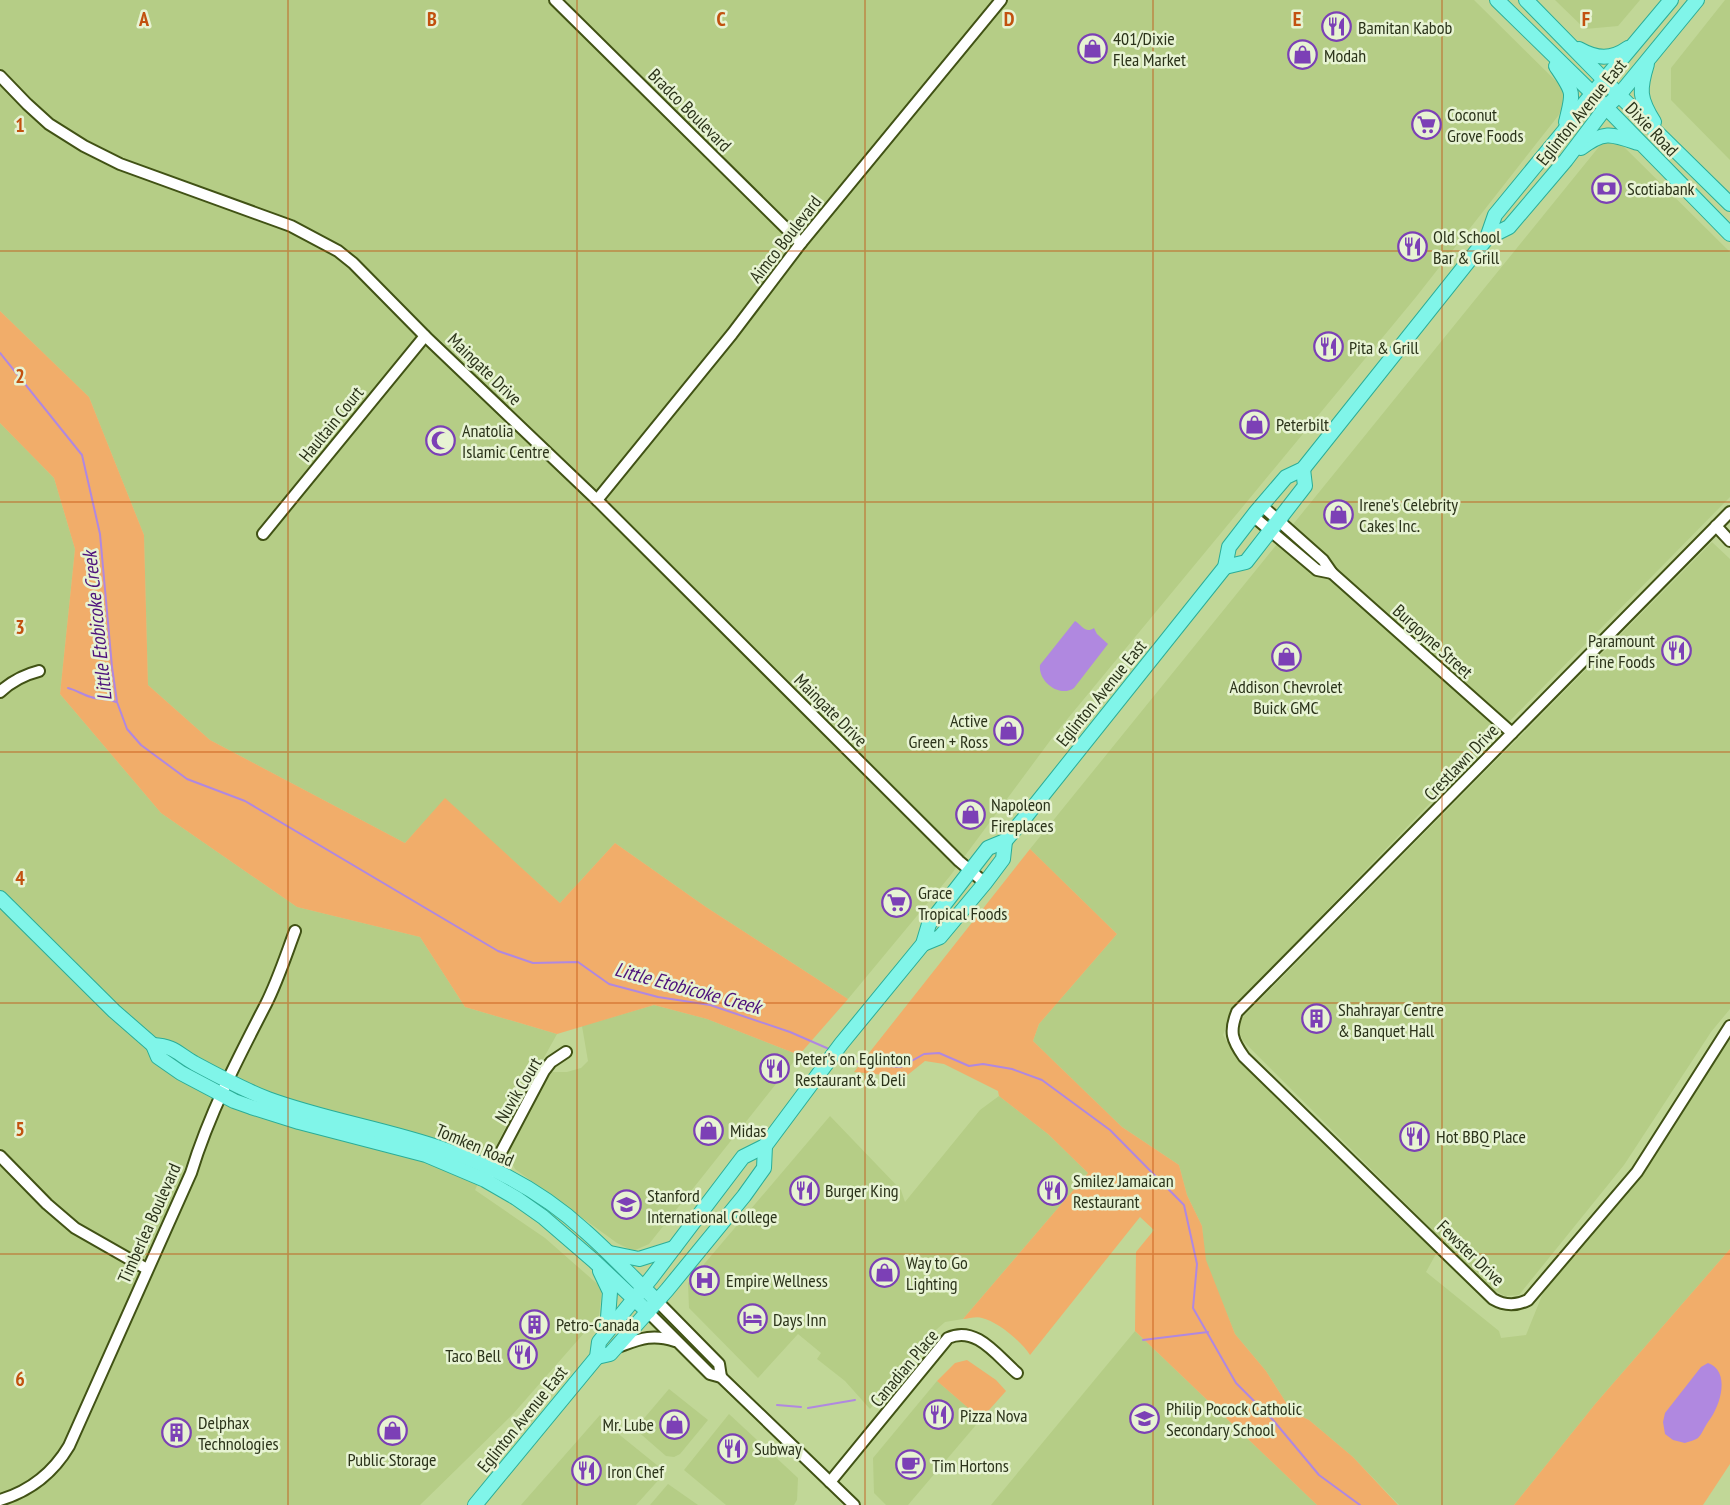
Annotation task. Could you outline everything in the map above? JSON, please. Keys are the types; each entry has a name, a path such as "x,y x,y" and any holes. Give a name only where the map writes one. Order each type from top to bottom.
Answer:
{"main road":[{"name":"Dixie Road","path":"1497,0 1730,234"},
{"name":"Dixie Road","path":"1526,0 1730,204"},
{"name":"Eglinton Avenue East","path":"475,1505 597,1357 598,1342 606,1331 639,1293 743,1157 765,1146 841,1044 923,944 929,924 988,848 1005,841 1027,815 1225,567 1229,547 1257,511 1286,477 1303,469 1487,238 1495,215 1671,0"},
{"name":"Eglinton Avenue East","path":"1487,238 1509,227 1566,160 1606,107 1619,95 1697,0"},
{"path":"1568,42 1589,55 1606,58 1625,51 1641,37"},
{"path":"1541,44 1570,88 1571,107 1564,131"},
{"path":"1648,59 1641,84 1642,98 1666,141"},
{"path":"1566,160 1601,135 1616,135 1640,143"},
{"name":"Eglinton Avenue East","path":"1225,567 1246,562 1275,526 1305,486 1303,469"},
{"name":"Eglinton Avenue East","path":"923,944 940,937 985,883 1003,859 1005,841"},
{"name":"Tomken Road","path":"0,898 114,1011 153,1045 158,1057 181,1073 222,1095 278,1116 426,1155 526,1188 561,1212 608,1252 639,1293 652,1306"},
{"name":"Tomken Road","path":"153,1045 167,1045 192,1062 266,1098 419,1141 489,1175 594,1261 639,1293"},
{"name":"Eglinton Avenue East","path":"597,1357 610,1354 744,1196 764,1168 765,1146"},
{"path":"608,1252 626,1258 639,1259 674,1248"},
{"path":"594,1261 610,1292 606,1331"}],"street":[{"name":"Bradco Boulevard","path":"555,0 801,243"},
{"name":"Aimco Boulevard","path":"597,500 732,334 801,243 1001,0"},
{"name":"Maingate Drive","path":"0,76 49,124 84,146 120,164 291,226 338,251 354,263 425,336 597,500 985,883"},
{"name":"Haultain Court","path":"263,534 425,336"},
{"name":"Burgoyne Street","path":"1257,511 1275,526 1317,570 1332,573 1512,733"},
{"name":"Crestlawn Drive","path":"1233,1042 1232,1030 1237,1012 1730,512"},
{"path":"1716,526 1730,541"},
{"path":"0,692 9,683 25,674 39,671"},
{"name":"Timberlea Boulevard","path":"0,1500 29,1489 63,1456 191,1173 200,1143 252,1027 276,981 296,931"},
{"name":"Fewster Drive","path":"1233,1042 1244,1057 1493,1299 1502,1304 1513,1305 1528,1300 1636,1172 1730,1026"},
{"name":"Nuvik Court","path":"489,1175 544,1071 551,1062 566,1052"},
{"path":"0,1156 47,1204 75,1228 147,1269"},
{"name":"Tomken Road","path":"652,1306 677,1342 710,1374 721,1377 854,1505"},
{"name":"Tomken Road","path":"652,1306 719,1364 721,1377"},
{"name":"Canadian Place","path":"831,1482 948,1338 958,1334 976,1337 1017,1373"},
{"path":"615,1348 657,1336 677,1342"}],"shaded area":[{"path":"0,0 1474,0 1558,83 1564,94 1563,107 1558,116 1416,297 1055,734 950,876 848,999 706,907 615,843 560,903 445,799 405,843 210,740 148,685 144,535 89,397 0,311"},
{"path":"1555,0 1640,0 1618,26 1585,29"},
{"path":"1725,0 1730,0 1730,160 1671,100 1671,68"},
{"path":"1602,143 1621,144 1730,252 1730,497 1234,1006 1223,1035 1236,1057 1437,1252 1426,1272 1499,1331 1501,1338 1526,1335 1543,1293 1672,1125 1730,1033 1730,1249 1596,1403 1514,1505 1399,1505 1353,1457 1309,1420 1292,1412 1266,1371 1235,1334 1205,1260 1202,1226 1187,1195 1179,1165 1122,1127 1033,1041 1039,1024 1117,934 1030,849"},
{"path":"0,311 89,397 144,535 148,685 210,740 405,843 445,798 560,903 615,843 706,907 848,999 799,1055 707,1019 654,1005 557,1034 465,1007 420,937 297,907 161,813 60,694 75,549 54,478 0,423"},
{"path":"0,423 54,478 75,549 60,694 161,813 297,907 420,937 465,1007 557,1034 504,1130 475,1190 545,1238 602,1288 599,1316 513,1414 420,1505 0,1505"},
{"path":"1712,542 1730,559 1730,1009 1711,1032 1624,1165 1519,1295 1505,1296 1490,1288 1243,1041 1237,1027 1244,1016"},
{"path":"1075,621 1088,630 1094,628 1108,644 1074,688 1068,691 1057,690 1042,677 1040,665"},
{"path":"1030,849 1117,934 1039,1024 1033,1041 1122,1127 1179,1165 1187,1195 1202,1226 1206,1260 1235,1334 1266,1371 1292,1412 1309,1420 1353,1457 1398,1505 1317,1505 1135,1331 1136,1252 1154,1230 1140,1217 1030,1355 1015,1338 995,1323 980,1317 963,1319 1088,1173 1048,1134 999,1096 998,1091 944,1064 925,1061 905,1077 854,1072"},
{"path":"654,1005 707,1019 799,1055 649,1244 633,1251 617,1243 515,1169 509,1158 510,1142 551,1072 567,1072 581,1068 588,1061 582,1026"},
{"path":"999,1096 1048,1134 1088,1173 963,1319 945,1322 929,1336 870,1409 845,1381 817,1359 821,1353 798,1334 758,1378 689,1308 688,1283 830,1116 901,1190 905,1202 980,1110"},
{"path":"1730,1249 1730,1464 1703,1505 1514,1505 1596,1403"},
{"name":"Philip Pocock Catholic Secondary School","path":"1135,1331 1317,1505 991,1505"},
{"path":"967,1360 996,1380 1006,1391 981,1419 937,1381 955,1363"},
{"path":"1708,1363 1719,1373 1722,1389 1713,1415 1698,1438 1685,1443 1673,1440 1665,1434 1663,1422 1665,1413 1701,1367"},
{"path":"937,1381 981,1419 908,1505 886,1505 874,1493 873,1458"},
{"path":"669,1389 708,1420 680,1454 674,1457 666,1456 635,1429"},
{"path":"729,1414 798,1478 797,1500 794,1505 726,1505 684,1470"},
{"path":"600,1415 616,1432 663,1470 663,1475 636,1505 521,1505"},
{"path":"668,1484 698,1505 650,1505"}],"waterway":[{"name":"Little Etobicoke Creek","path":"0,353 82,455 100,534 117,702 127,729 141,745 187,779 245,801 498,951 533,963 578,962 609,984 658,997 710,1005 790,1032 829,1049"},
{"path":"68,688 94,698 116,702"},
{"name":"Little Etobicoke Creek","path":"840,1054 863,1064 901,1067 924,1054 939,1053 969,1066 983,1064 1012,1069 1042,1080 1110,1130 1184,1205 1197,1264 1193,1308 1236,1383 1273,1420 1319,1475 1360,1505"},
{"path":"1143,1340 1208,1332"},
{"path":"808,1408 855,1400"},
{"path":"777,1405 801,1407"}],"place":[{"name":"Bamitan Kabob","path":"1337,27"},
{"name":"401/Dixie Flea Market","path":"1092,48"},
{"name":"Modah","path":"1303,55"},
{"name":"Coconut Grove Foods","path":"1426,124"},
{"name":"Scotiabank","path":"1606,188"},
{"name":"Old School Bar & Grill","path":"1412,246"},
{"name":"Pita & Grill","path":"1328,347"},
{"name":"Peterbilt","path":"1255,424"},
{"name":"Anatolia Islamic Centre","path":"441,440"},
{"name":"Irene's Celebrity Cakes Inc.","path":"1338,514"},
{"name":"Paramount Fine Foods","path":"1676,650"},
{"name":"Addison Chevrolet Buick GMC","path":"1286,657"},
{"name":"Active Green + Ross","path":"1009,730"},
{"name":"Napoleon Fireplaces","path":"970,814"},
{"name":"Grace Tropical Foods","path":"897,902"},
{"name":"Shahrayar Centre & Banquet Hall","path":"1317,1019"},
{"name":"Peter's on Eglinton Restaurant & Deli","path":"774,1068"},
{"name":"Midas","path":"709,1130"},
{"name":"Hot BBQ Place","path":"1415,1136"},
{"name":"Burger King","path":"804,1190"},
{"name":"Smilez Jamaican Restaurant","path":"1052,1190"},
{"name":"Stanford International College","path":"626,1205"},
{"name":"Way to Go Lighting","path":"885,1272"},
{"name":"Empire Wellness","path":"705,1280"},
{"name":"Days Inn","path":"752,1319"},
{"name":"Petro-Canada","path":"535,1324"},
{"name":"Taco Bell","path":"522,1355"},
{"name":"Pizza Nova","path":"939,1415"},
{"name":"Philip Pocock Catholic Secondary School","path":"1145,1418"},
{"name":"Mr. Lube","path":"675,1424"},
{"name":"Public Storage","path":"392,1430"},
{"name":"Delphax Technologies","path":"177,1432"},
{"name":"Subway","path":"733,1448"},
{"name":"Tim Hortons","path":"911,1465"},
{"name":"Iron Chef","path":"586,1471"}]}
